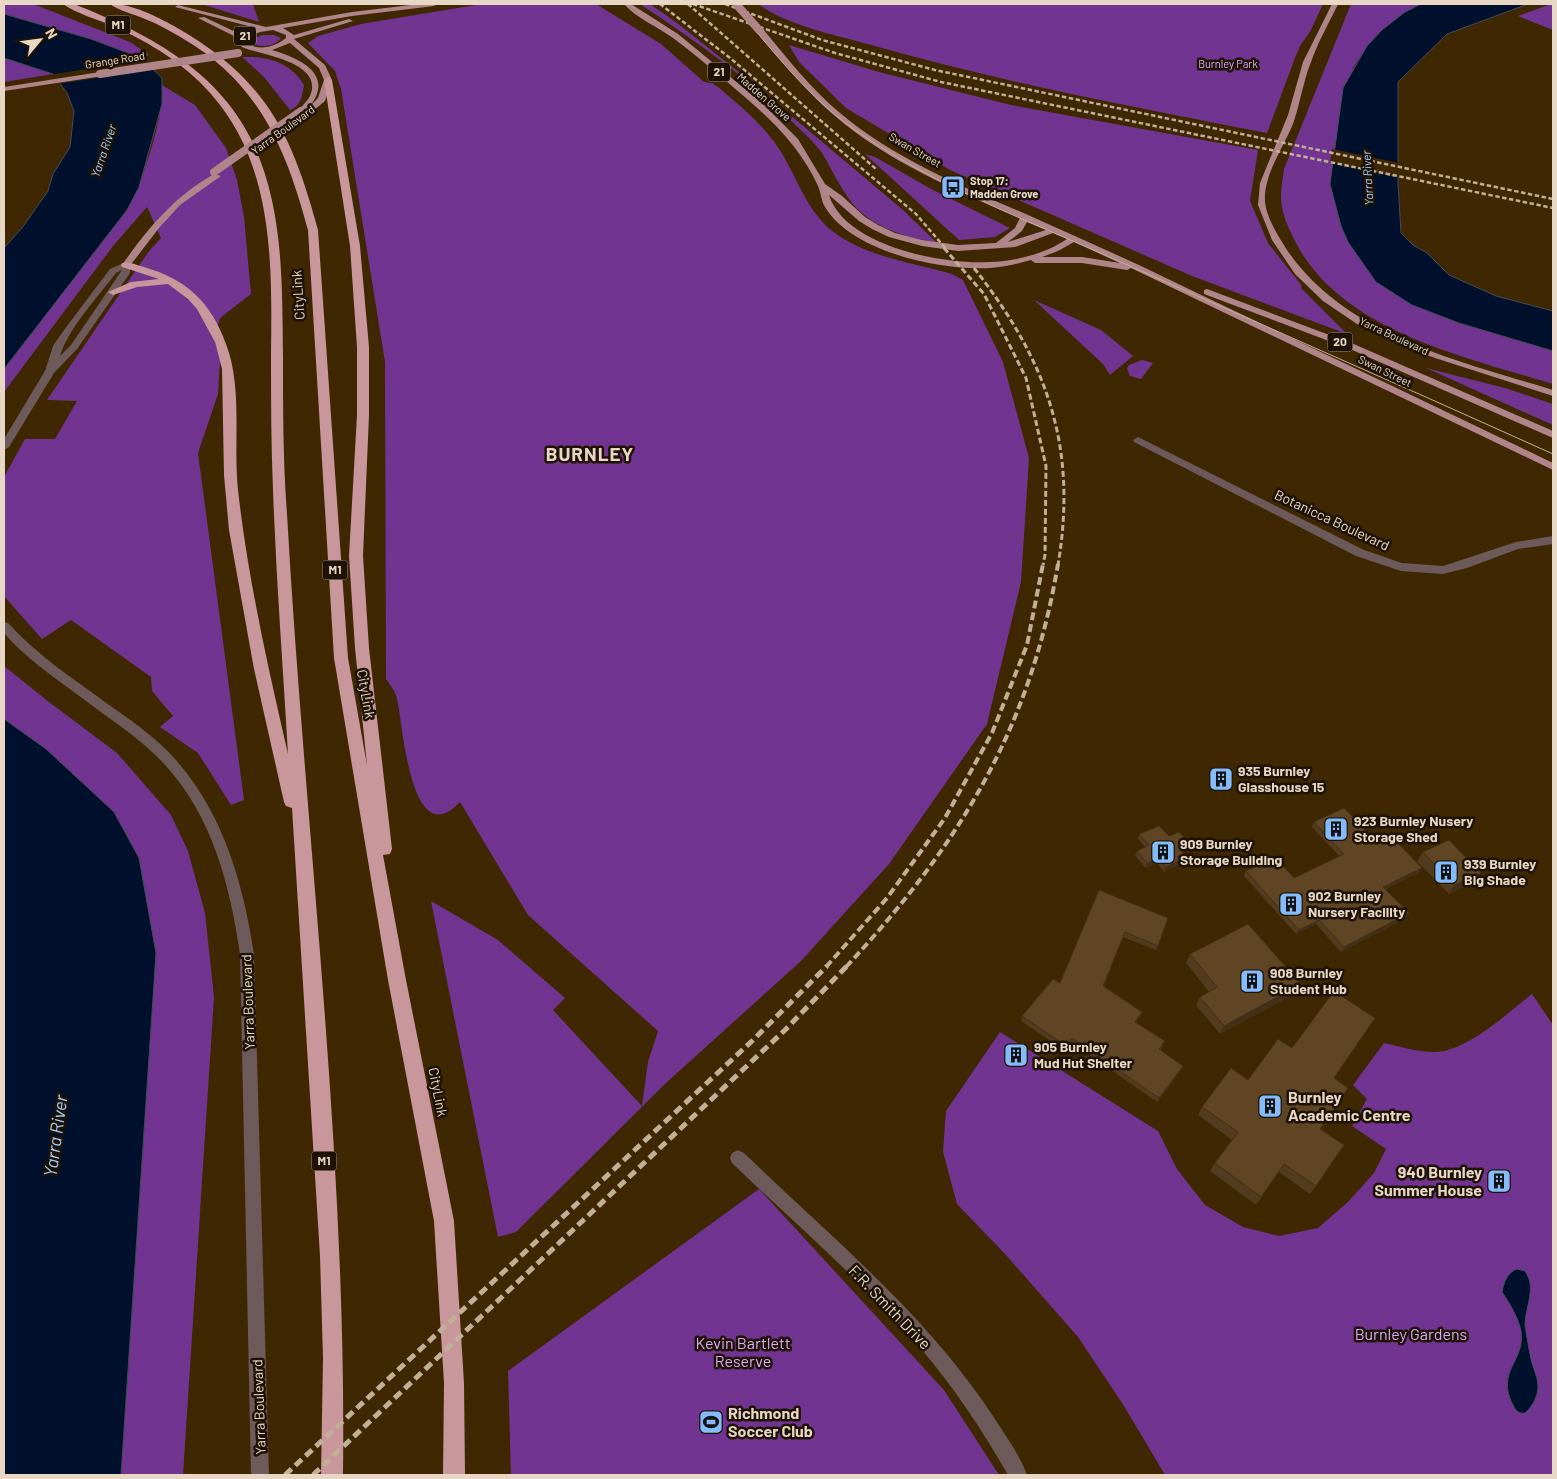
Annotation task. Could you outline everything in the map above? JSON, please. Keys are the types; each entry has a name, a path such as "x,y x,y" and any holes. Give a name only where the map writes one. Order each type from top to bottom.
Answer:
{"highway":[{"name":"CityLink","path":"67,4 116,24 150,42 177,59 200,78 234,117 247,139 262,180 275,242 280,502 323,1129 332,1331 332,1475"},
{"name":"CityLink","path":"114,4 166,26 200,46 238,74 271,116 283,139 302,187 313,230 341,658 397,980 444,1221 454,1383 454,1475"},
{"path":"328,80 356,261 363,381 357,565 362,648 397,980"},
{"path":"126,265 168,279 178,285 197,303 209,319 218,335 224,352 228,368 230,475 236,530 261,669 303,847"},
{"path":"113,292 147,282 166,282 178,285"}],"main road":[{"name":"21","path":"390,10 290,39 276,47 260,49 245,46 242,39 250,32 267,28 352,14 434,4"},
{"name":"Madden Grove","path":"627,4 675,36 774,119 803,152 822,186 823,199 839,220 852,230 888,248 927,260 951,264 990,265 1022,260 1054,249 1073,239"},
{"name":"Swan Street","path":"736,4 814,92 854,127 892,152 937,177 1122,260 1353,347 1553,435"},
{"name":"Yarra Boulevard","path":"1335,4 1308,61 1289,123 1267,172 1264,185 1261,202 1270,229 1280,248 1292,265 1315,288 1344,311 1365,324 1428,353 1553,393"},
{"path":"174,5 267,28"},
{"path":"174,5 237,34 242,39"},
{"name":"21","path":"267,28 287,31 290,34 290,39"},
{"name":"Grange Road","path":"200,58 230,47 242,39"},
{"path":"290,39 322,67 328,80"},
{"name":"Yarra Boulevard","path":"260,49 295,61 311,73 315,82 315,90 302,114"},
{"name":"Grange Road","path":"4,89 260,49"},
{"name":"Yarra Boulevard","path":"126,265 164,215 180,200 322,99 328,80"},
{"name":"Madden Grove","path":"822,186 839,198 862,219 892,235 922,243 949,248 1015,244 1053,230"},
{"path":"999,245 1019,229 1025,217"},
{"path":"1022,260 1082,260 1139,269"},
{"name":"Swan Street","path":"1122,260 1340,363 1553,467"}],"street":[{"name":"Yarra Boulevard","path":"4,447 50,371 58,346 67,332 113,270 126,265 126,273 74,347 50,371"},
{"name":"Botanicca Boulevard","path":"1138,440 1360,553 1401,567 1443,570 1464,565 1516,546 1553,540"},
{"name":"Yarra Boulevard","path":"4,626 26,649 117,717 169,762 188,784 205,810 226,856 238,898 247,954 260,1475"},
{"name":"F.R. Smith Drive","path":"738,1158 913,1328 955,1378 1003,1448 1018,1475"}],"green space":[{"path":"4,4 33,4 130,42 149,55 141,58 91,39 4,14"},
{"path":"201,4 253,4 259,22"},
{"path":"482,4 596,4 661,44 704,82 712,83 718,87 763,128 782,154 814,211 831,230 858,247 873,253 952,274 963,280 1003,362 1029,458 1021,582 987,724 889,864 801,961 666,1083 516,1232 498,1237 431,901 498,940 565,998 553,1010 642,1106 648,1062 658,1031 528,915 460,802 443,814 430,812 420,799 412,779 406,756 396,696 386,679 385,362 341,89 335,71 308,43 318,36 361,24"},
{"path":"640,4 650,4 745,77 903,210 936,242 900,234 866,217 849,199 818,148 782,112 731,69"},
{"name":"Burnley Park","path":"758,4 1323,4 1311,30 1300,46 1267,133 969,71 798,24 770,12"},
{"path":"1351,4 1421,4 1400,16 1382,31 1353,68 1412,305 1459,323 1553,351 1553,384 1445,351 1374,319 1343,298 1317,273 1296,243 1288,226 1281,202 1284,169"},
{"path":"1553,4 1553,30 1518,16"},
{"path":"262,35 274,35 281,38 268,46 259,46 251,43 255,38"},
{"path":"789,45 879,72 1011,105 1258,150 1250,201 1268,243 1302,286 1301,288 1347,334 1192,276 950,170 846,108 799,62"},
{"path":"242,57 269,59 292,71 304,85 303,93 297,106 290,110 264,77"},
{"path":"4,58 10,60 53,74 4,82"},
{"path":"162,85 195,105 226,148 237,180 244,217 251,294 220,318 214,338 220,361 218,394 198,453 244,800 231,805 198,753 160,727 173,716 152,691 151,677 71,620 42,639 4,596 4,477 25,439 55,439 77,401 47,400 149,251 161,238 147,207 113,246 4,392 4,369 127,210 146,166 156,132"},
{"path":"865,154 875,157 933,190 1010,228 995,237 959,240"},
{"path":"1034,300 1101,330 1133,356 1110,375 1103,364"},
{"path":"1142,360 1153,363 1141,379 1130,376 1127,368 1129,365"},
{"path":"1426,368 1505,388 1553,404 1553,425"},
{"path":"4,666 117,753 171,815 188,851 205,913 214,997 183,1475 121,1475 156,953 139,858 113,812 46,749 4,719"},
{"name":"Burnley Gardens","path":"1532,994 1553,1025 1553,1475 1165,1475 1124,1406 1078,1337 1006,1255 957,1204 943,1152 946,1111 1000,1032 1158,1131 1177,1169 1205,1205 1243,1227 1279,1236 1318,1228 1348,1202 1374,1173 1386,1149 1352,1126 1367,1099 1353,1085 1384,1043 1432,1052 1448,1050 1460,1046 1482,1033"},
{"name":"Kevin Bartlett Reserve","path":"759,1189 944,1390 999,1475 511,1475 508,1371"}],"water":[{"name":"Yarra River","path":"1421,4 1528,4 1447,34 1398,82 1398,183 1401,233 1413,245 1427,253 1449,275 1496,296 1553,311 1553,351 1459,323 1412,305 1376,282 1348,242 1341,226 1330,184 1343,88 1367,46 1382,30 1405,12"},
{"name":"Yarra River","path":"4,14 91,39 141,58 162,78 162,104 139,187 127,210 4,369 4,248 22,228 48,191 53,174 70,147 74,111 67,93 53,74 4,58"},
{"name":"Yarra River","path":"4,719 46,749 114,812 139,858 156,953 121,1475 4,1475"},
{"path":"1517,1269 1525,1271 1530,1284 1530,1298 1525,1325 1538,1386 1533,1404 1525,1413 1518,1412 1515,1409 1508,1393 1507,1383 1519,1350 1521,1331 1516,1316 1502,1292 1506,1278"}],"pier":[{"path":"146,60 156,69 58,84 48,75"},
{"path":"1332,149 1400,163 1400,178 1330,163"}],"building":[{"path":"1344,808 1375,840 1389,834 1422,868 1383,887 1409,913 1344,947 1319,920 1299,930 1246,871 1275,857 1294,878 1344,854 1314,822"},
{"name":"909 Burnley Storage Building","path":"1159,826 1169,836 1179,832 1190,845 1180,850 1187,857 1166,867 1158,858 1147,863 1137,851 1149,845 1139,834"},
{"path":"1449,840 1481,873 1455,885 1423,852"},
{"path":"1099,890 1168,918 1158,946 1125,932 1103,986 1142,1012 1135,1022 1165,1041 1159,1049 1183,1066 1159,1098 1072,1038 1066,1046 1022,1016 1053,979 1060,983"},
{"name":"908 Burnley Student Hub","path":"1248,924 1301,984 1224,1026 1200,997 1217,987 1190,954"},
{"name":"Burnley Academic Centre","path":"1334,991 1375,1018 1334,1078 1348,1088 1320,1129 1344,1145 1316,1186 1284,1164 1261,1197 1215,1163 1238,1132 1202,1107 1231,1068 1248,1080 1278,1039 1292,1048"}],"tram line":[{"path":"733,4 818,100 851,127 913,166 979,200 1553,454"}],"railway":[{"path":"660,4 730,58 916,214 946,249"},
{"path":"688,4 876,169"},
{"path":"693,4 835,53 941,82 1553,208"},
{"path":"725,4 822,40 935,70 1553,199"},
{"path":"944,248 984,294 1026,378 1046,466 1045,555 1043,565"},
{"path":"974,268 1021,337 1038,371 1051,407 1059,443 1064,481 1063,522 1058,565"},
{"path":"826,967 887,898 945,818 992,733 1027,645 1043,564"},
{"path":"846,967 923,876 955,830 984,782 1008,732 1029,680 1045,624 1058,564"},
{"path":"313,1475 785,1030 847,966"},
{"path":"285,1475 752,1041 826,967"}],"place":[{"name":"Stop 17: Madden Grove","path":"953,187"},
{"name":"935 Burnley Glasshouse 15","path":"1221,779"},
{"name":"923 Burnley Nusery Storage Shed","path":"1336,829"},
{"name":"909 Burnley Storage Building","path":"1163,852"},
{"name":"939 Burnley Big Shade","path":"1446,872"},
{"name":"902 Burnley Nursery Facility","path":"1291,904"},
{"name":"908 Burnley Student Hub","path":"1252,981"},
{"name":"905 Burnley Mud Hut Shelter","path":"1016,1055"},
{"name":"Burnley Academic Centre","path":"1270,1106"},
{"name":"940 Burnley Summer House","path":"1499,1181"},
{"name":"Richmond Soccer Club","path":"711,1422"}],"district":[{"name":"BURNLEY","path":"590,454"}]}
